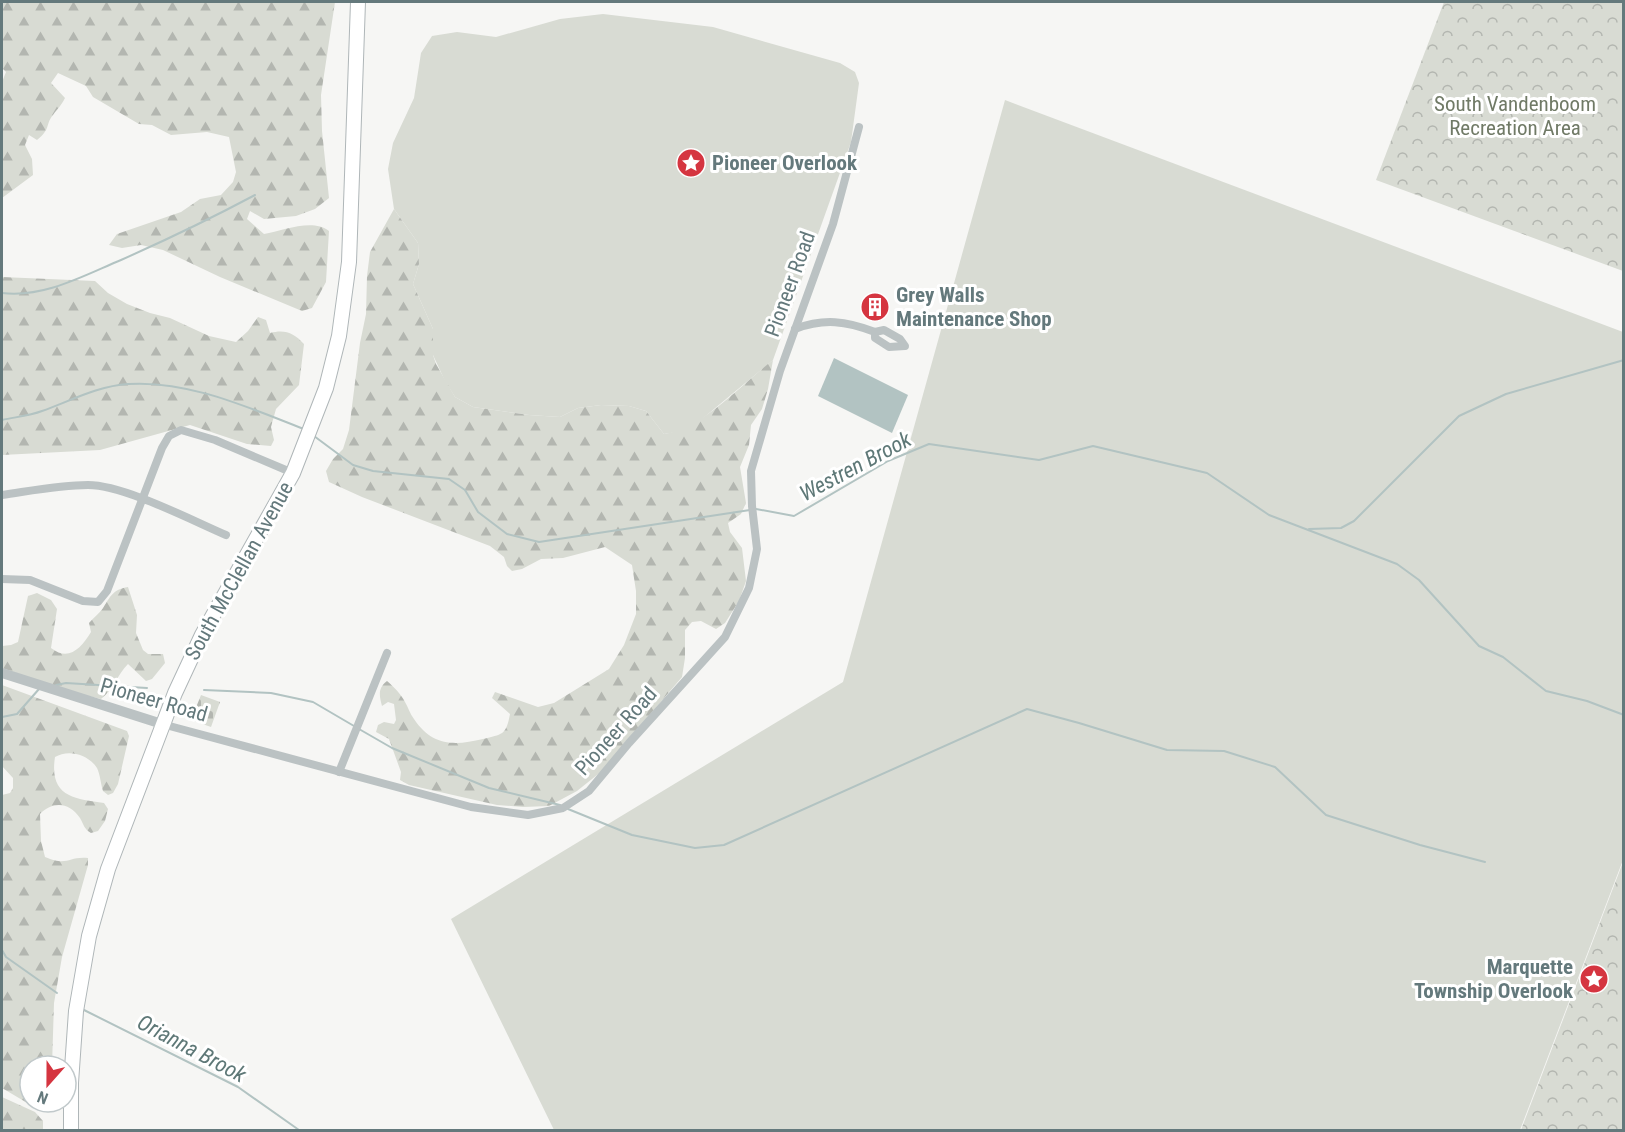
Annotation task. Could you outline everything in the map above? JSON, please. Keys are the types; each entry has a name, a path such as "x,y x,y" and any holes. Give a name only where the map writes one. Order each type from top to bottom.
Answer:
{"main road":[{"name":"South McClellan Avenue","path":"71,1131 71,1083 76,1011 89,936 108,868 162,724 202,635 293,472 326,388 339,336 349,262 358,2"}],"street":[{"name":"Pioneer Road","path":"2,673 162,724 471,807 528,815 563,808 589,791 629,743 725,638 749,588 757,549 751,471 780,371 833,224 859,127"},
{"path":"795,329 829,321 852,323 875,332"},
{"path":"2,579 30,580 83,601 98,602 107,591 162,448 169,436 181,430 215,440 293,472"},
{"path":"2,495 90,485 116,490 142,499 226,535"},
{"path":"339,772 387,653"}],"green space":[{"path":"2,2 335,2 321,95 329,198 315,209 296,216 264,219 250,211 247,219 264,234 306,225 322,227 329,231 326,282 312,308 302,311 220,277 163,250 141,245 122,248 109,245 117,234 181,212 200,199 221,195 233,182 236,172 229,137 207,132 171,135 152,125 139,124 93,97 86,86 58,73 51,83 65,98 44,133 37,140 29,135 25,145 32,159 33,175 2,198 2,82 6,72 2,68"},
{"name":"South Vandenboom Recreation Area","path":"1444,2 1623,2 1623,271 1376,180"},
{"path":"603,14 713,27 840,63 855,72 859,83 851,142 773,360 696,424 677,432 664,434 646,411 629,406 601,405 578,408 560,417 473,407 455,397 433,355 433,329 413,284 419,264 418,243 394,209 388,169 393,143 414,98 421,53 432,36 457,32 496,37 560,19"},
{"path":"1005,100 1623,332 1623,860 1520,1130 554,1130 451,919 843,682"},
{"path":"394,209 418,243 419,264 413,284 433,329 433,355 436,364 455,397 473,407 560,417 578,408 601,405 629,406 646,411 664,434 693,424 707,415 773,360 762,409 751,425 749,445 740,467 746,503 741,514 728,523 730,532 742,548 746,581 739,601 725,623 716,629 701,621 692,622 685,630 682,677 602,771 577,791 549,806 497,805 409,785 400,780 401,772 389,739 376,732 378,725 384,722 394,724 396,720 394,704 388,702 382,706 381,702 381,689 387,681 401,696 421,728 436,739 463,743 499,735 505,730 510,714 492,698 495,692 538,707 554,703 609,669 624,645 636,614 636,591 632,565 605,547 563,558 541,559 522,569 512,571 507,566 504,557 490,546 329,482 326,471 343,449 349,430 366,314 370,252"},
{"path":"2,277 95,281 108,293 127,304 170,318 209,336 236,342 258,317 266,320 270,333 280,331 297,337 304,344 299,385 276,409 271,427 274,440 271,446 247,444 190,425 100,450 2,455"},
{"path":"128,587 137,615 136,633 143,650 148,654 163,654 165,663 152,679 146,681 128,664 101,699 68,691 2,668 2,646 18,642 28,596 37,593 51,600 57,609 51,648 63,654 79,648 91,632 89,623 113,594"},
{"path":"2,685 127,731 129,736 118,784 113,793 108,795 103,791 97,768 88,759 72,753 55,757 54,770 60,788 73,797 104,803 108,809 105,821 98,831 91,833 76,813 66,806 55,805 40,814 41,841 45,857 59,861 88,858 88,865 62,957 54,1003 52,1054 18,1054 18,1097 2,1088 2,795 10,793 13,788 13,778 2,766"},
{"path":"201,695 220,702 211,727 191,720"},
{"path":"1623,862 1623,1130 1521,1130"},
{"path":"2,1097 18,1104 18,1114 37,1114 43,1121 43,1130 2,1130"}],"shaded area":[{"path":"834,358 908,395 892,433 818,396"}],"waterway":[{"path":"2,293 33,292 78,279 171,237 255,195"},
{"path":"1309,529 1341,528 1354,521 1459,416 1506,394 1624,360"},
{"name":"Westren Brook","path":"2,420 37,413 84,394 117,385 151,384 174,386 218,397 304,429"},
{"name":"Westren Brook","path":"314,436 353,465 373,471 449,479 465,490 478,512 507,534 539,542 750,510"},
{"name":"Westren Brook","path":"756,509 794,516 888,461 929,444 1039,460 1093,446 1207,473 1269,515 1397,564 1419,580 1479,646 1503,657 1546,691 1587,701 1624,715"},
{"path":"56,685 66,683 147,688"},
{"path":"2,717 17,714 39,689"},
{"path":"204,690 271,693 313,702 354,726"},
{"path":"568,809 632,835 695,848 724,845 1027,709 1167,750 1224,751 1275,767 1326,815 1420,845 1485,862"},
{"path":"359,729 392,748 489,788 560,805"},
{"name":"Orianna Brook","path":"2,950 6,957 57,993"},
{"name":"Orianna Brook","path":"82,1009 238,1087 299,1130"}],"place":[{"name":"Pioneer Overlook","path":"691,163"},
{"name":"Grey Walls Maintenance Shop","path":"875,307"},
{"name":"Marquette Township Overlook","path":"1594,979"}]}
